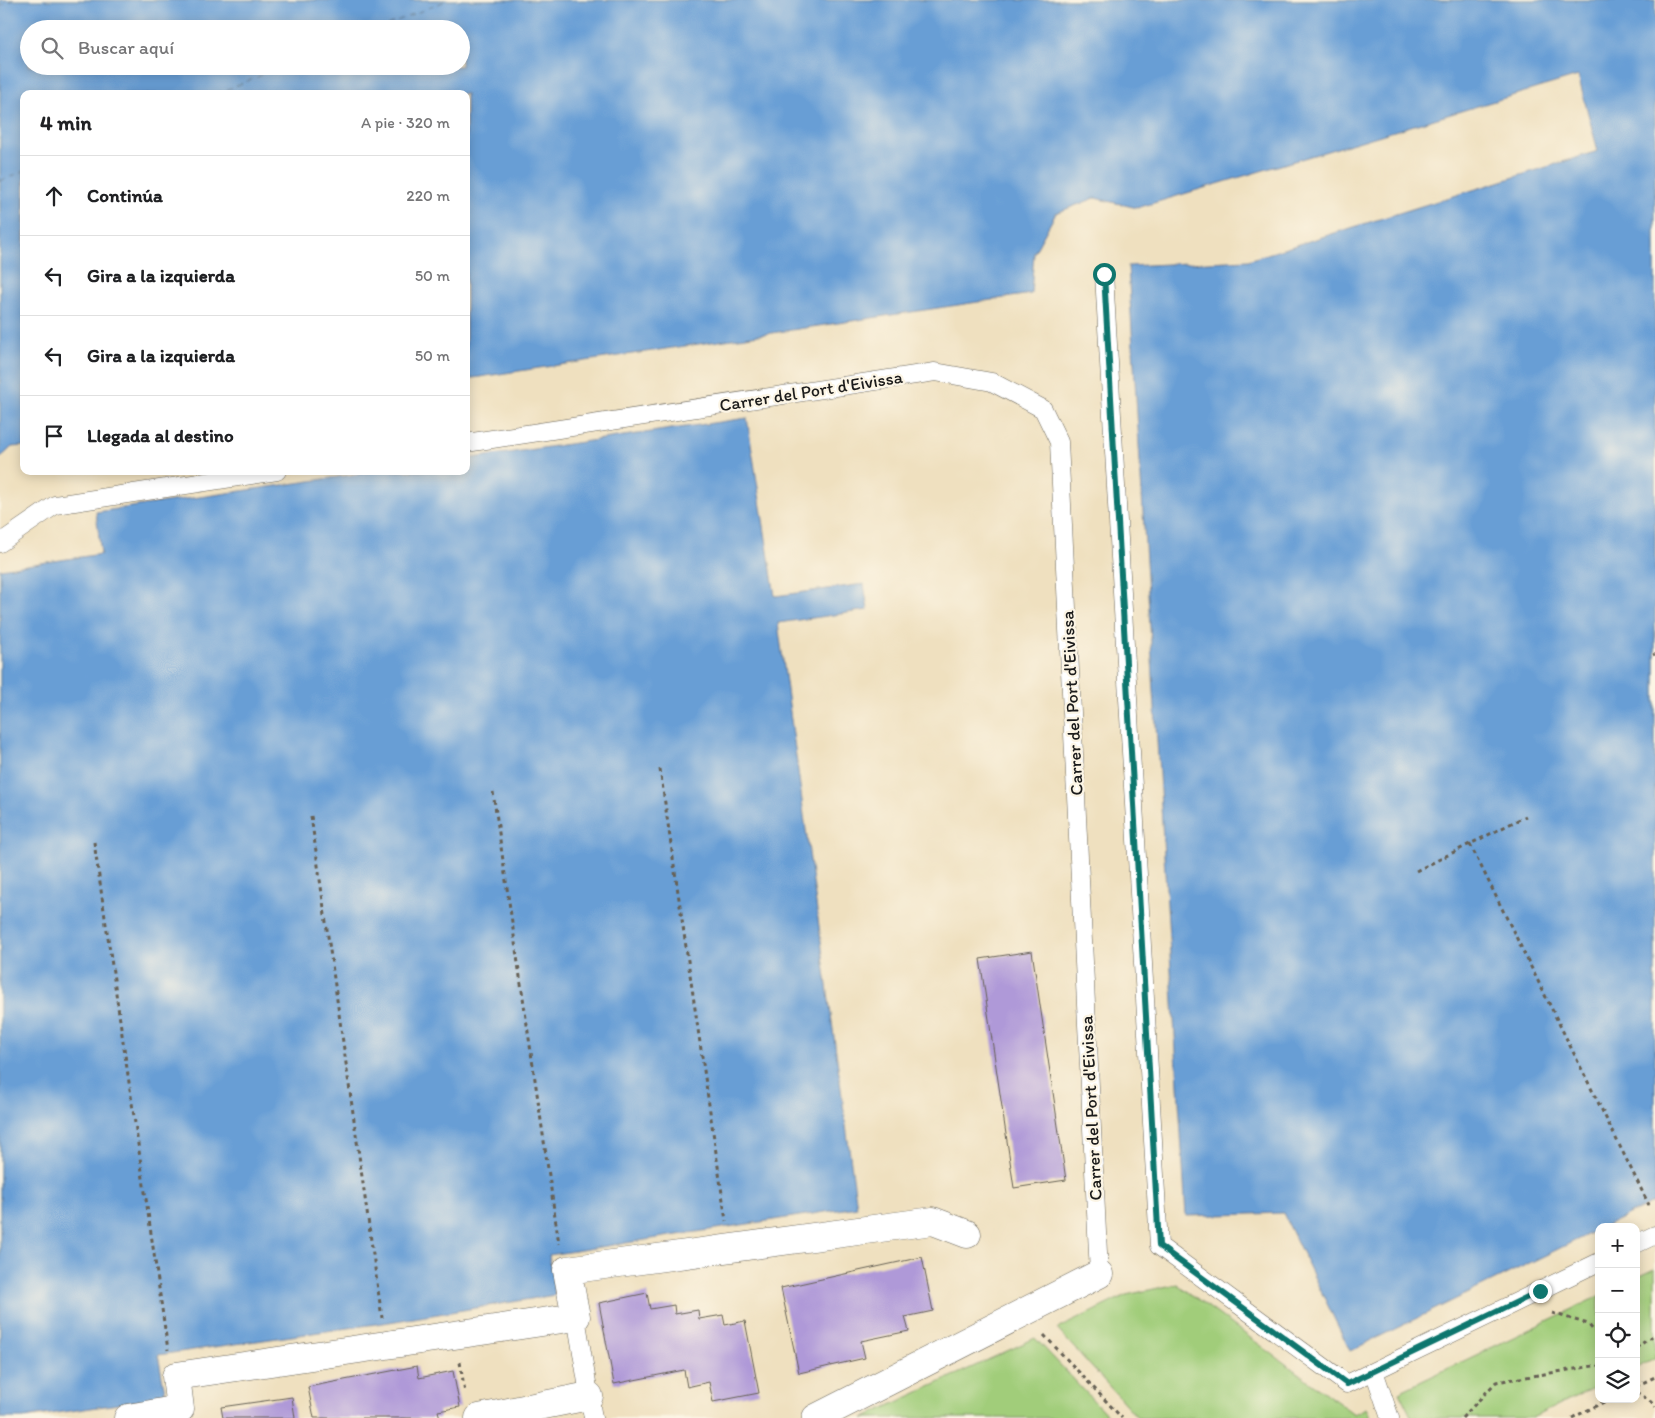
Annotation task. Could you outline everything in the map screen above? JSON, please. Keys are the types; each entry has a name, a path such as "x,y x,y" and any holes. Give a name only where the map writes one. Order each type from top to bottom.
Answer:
{"street":[{"path":"128,1418 180,1409 176,1376 576,1317 567,1270 933,1221 967,1234"},
{"name":"Carrer del Port d'Eivissa","path":"816,1418 1099,1274"},
{"path":"472,1409 591,1407"}],"lane":[{"path":"1104,274 1159,1246 1347,1384 1595,1264"},
{"name":"Carrer del Port d'Eivissa","path":"470,442 935,372 992,382 1043,409 1059,442 1099,1274"},
{"path":"0,543 55,505 251,475"},
{"path":"1640,1242 1655,1235"},
{"path":"576,1317 591,1407"},
{"path":"1374,1371 1390,1418"}],"path":[{"path":"660,769 727,1227"},
{"path":"493,792 560,1252"},
{"path":"311,816 383,1323"},
{"path":"1416,871 1526,816"},
{"path":"94,842 168,1353"},
{"path":"1470,844 1650,1205"},
{"path":"1540,1291 1550,1312 1588,1324 1595,1332"},
{"path":"1023,1312 1122,1418"},
{"path":"456,1334 472,1409"},
{"path":"1640,1345 1655,1334"},
{"path":"1462,1418 1496,1382 1595,1366"},
{"path":"1640,1384 1655,1377"},
{"path":"1640,1395 1651,1402 1655,1408"},
{"path":"1572,1418 1602,1403"}],"green space":[{"path":"1655,1268 1655,1358 1640,1365 1640,1313 1640,1275"},
{"path":"1177,1284 1354,1414 1366,1408 1371,1418 1138,1418 1057,1329 1126,1295"},
{"path":"1595,1298 1595,1387 1532,1418 1412,1418 1399,1392"},
{"path":"1035,1338 1110,1418 863,1418"}],"water":[{"path":"0,0 1655,0 1655,1202 1612,1223 1595,1223 1595,1231 1350,1351 1283,1213 1186,1216 1128,266 1248,260 1598,151 1578,76 1137,208 1095,198 1056,213 1034,253 1031,294 470,378 470,90 20,90 20,446 12,447 0,458"},
{"path":"747,418 775,596 864,584 868,610 778,623 857,1207 549,1255 555,1295 383,1323 158,1355 166,1397 23,1418 0,1418 0,569 101,554 96,512 351,475 470,475 470,458"}],"building":[{"path":"1032,951 1066,1180 1014,1188 980,959"},
{"path":"922,1257 933,1311 905,1317 909,1331 861,1341 865,1358 799,1373 781,1288"},
{"path":"647,1293 650,1309 674,1305 675,1314 698,1310 699,1319 723,1315 725,1325 745,1321 759,1393 713,1402 709,1382 687,1387 684,1370 614,1384 599,1303"},
{"path":"417,1366 419,1378 453,1371 460,1407 438,1411 440,1418 314,1418 308,1387"},
{"path":"292,1397 295,1418 223,1418 221,1407"}],"ferry route":[{"path":"0,6 13,0"},
{"path":"399,20 448,0"},
{"path":"226,90 262,75"},
{"path":"0,181 20,173"}],"route":[{"path":"1104,274 1159,1246 1347,1384 1540,1291"}]}
